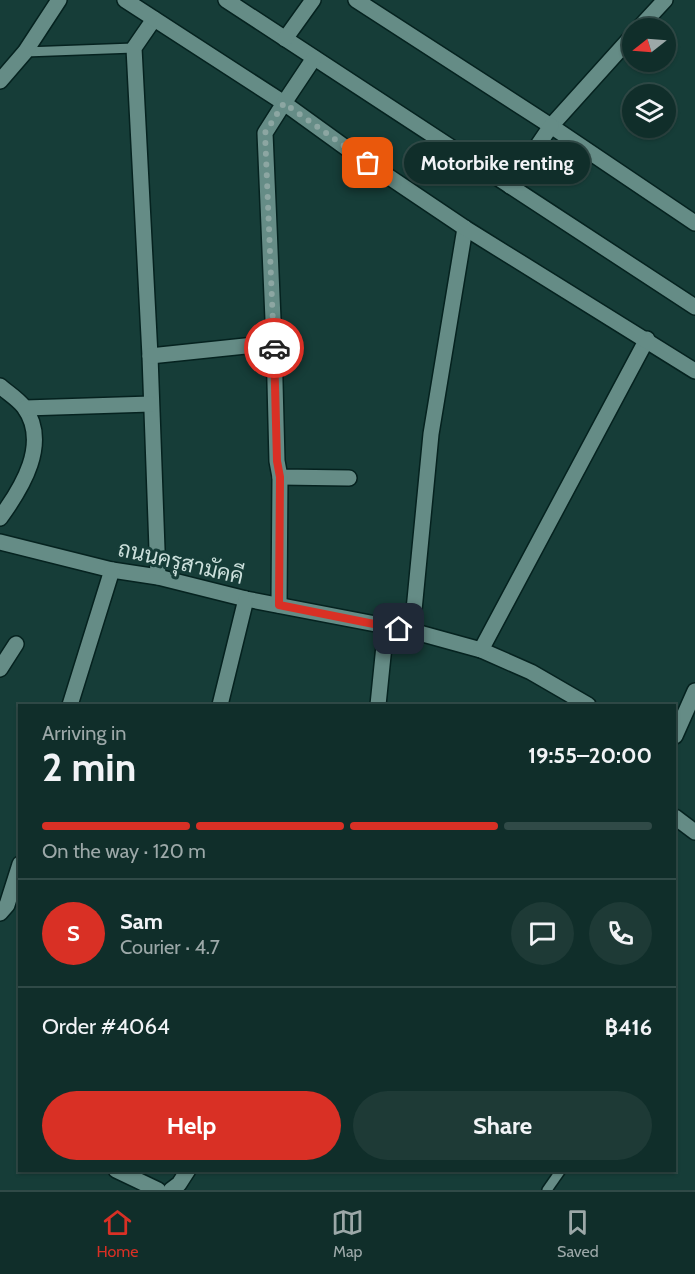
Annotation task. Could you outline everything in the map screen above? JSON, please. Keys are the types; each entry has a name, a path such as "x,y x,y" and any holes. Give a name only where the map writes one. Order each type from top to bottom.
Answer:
{"street":[{"path":"0,81 25,52 59,0"},
{"path":"125,0 284,103 465,228 647,339 695,371"},
{"path":"226,0 695,307"},
{"path":"285,39 313,0"},
{"path":"356,0 551,126 695,223"},
{"path":"648,18 664,0"},
{"path":"154,19 134,48 150,356 158,577"},
{"path":"510,186 551,126 622,47"},
{"path":"279,605 280,477 277,461 265,133 314,58"},
{"path":"412,631 431,434 465,228"},
{"path":"481,650 647,339"},
{"path":"150,356 274,343"},
{"path":"0,386 25,408 35,433 31,465 14,499 0,518"},
{"path":"25,408 151,404"},
{"path":"280,477 349,478"},
{"name":"ถนนครุสามัคคี","path":"0,542 112,570 158,577 246,599 412,631 481,650 531,672 586,704"},
{"path":"70,704 112,570"},
{"path":"220,704 246,599"},
{"path":"378,704 386,626"},
{"path":"0,669 16,644"},
{"path":"676,734 695,690"},
{"path":"676,818 695,832"},
{"path":"2,906 18,869"},
{"path":"120,1172 158,1190"},
{"path":"171,1190 179,1184 187,1172"}],"lane":[{"path":"25,52 134,48"},
{"path":"547,1190 560,1172"}],"way so far":[{"path":"274,348 265,133 284,103 368,163"}],"place":[{"name":"Motorbike renting","path":"368,163"}],"route":[{"path":"274,348 277,461 280,477 279,605 399,629"}]}
